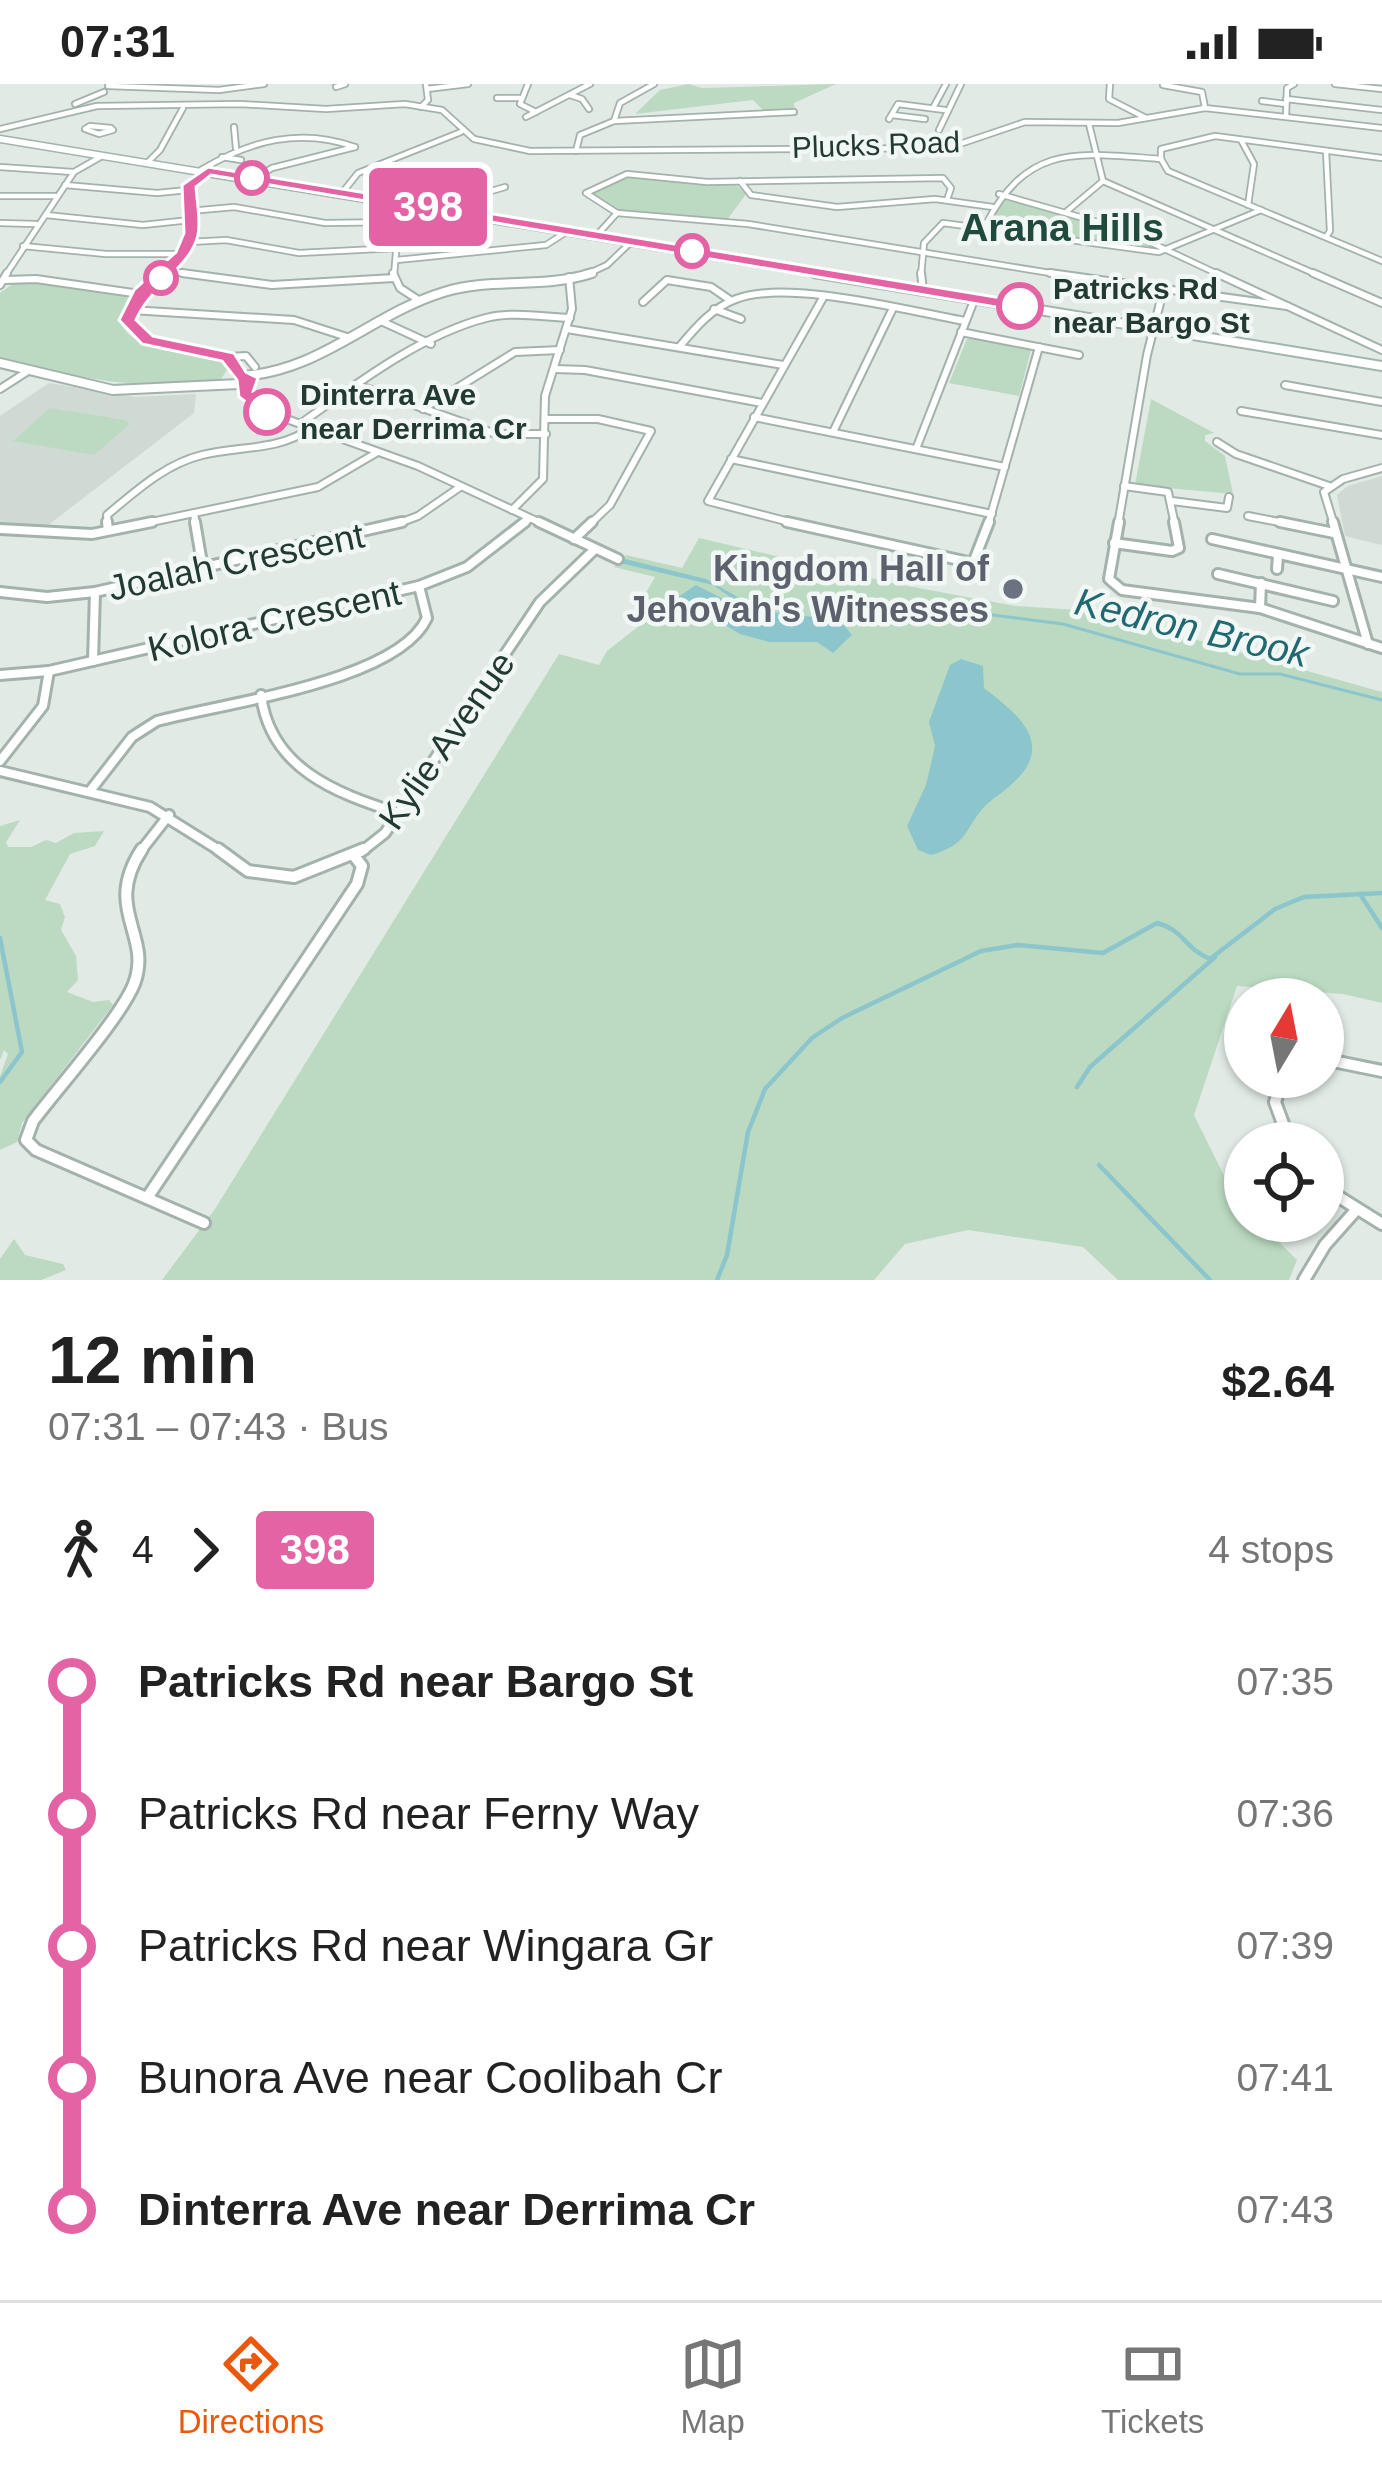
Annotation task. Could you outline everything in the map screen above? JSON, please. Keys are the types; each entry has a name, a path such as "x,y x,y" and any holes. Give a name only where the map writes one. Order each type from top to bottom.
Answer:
{"main road":[{"path":"0,139 1382,366"}],"street":[{"path":"75,104 107,88 264,84"},
{"path":"336,87 345,84"},
{"path":"0,129 97,106 240,104 326,109 399,104 468,84"},
{"path":"528,84 520,98 523,107 537,112"},
{"path":"526,117 590,84"},
{"path":"614,121 620,103 654,84"},
{"path":"933,108 946,84"},
{"path":"939,130 961,84"},
{"path":"1109,84 1108,95 1114,104 1146,118"},
{"path":"1336,84 1382,89"},
{"path":"1286,116 1288,85"},
{"path":"1163,86 1202,92 1205,108"},
{"path":"1365,87 1367,108"},
{"path":"97,106 107,88"},
{"path":"569,94 590,109"},
{"path":"940,95 952,96"},
{"path":"496,98 520,98"},
{"path":"425,99 446,114"},
{"path":"342,193 358,173 461,132 425,99"},
{"path":"1262,100 1382,110"},
{"path":"886,105 893,112 925,119"},
{"path":"148,162 166,147 174,118 182,108"},
{"name":"Plucks Road","path":"461,132 517,150 948,148 1027,122 1089,124 1205,108 1382,128"},
{"path":"893,112 945,110"},
{"path":"576,151 580,136 614,121 794,112"},
{"path":"1089,124 1103,181"},
{"path":"234,128 236,148"},
{"path":"3,282 16,255 74,172 101,152 99,134"},
{"path":"255,178 272,168 355,147 332,137 308,136 236,148 220,157 188,190 190,242 169,271 140,294 128,320 148,340 228,357 246,356 255,367"},
{"path":"1382,158 1207,137 1161,148 1168,171 1382,260"},
{"path":"1241,140 1254,164 1248,205"},
{"path":"1326,150 1330,231 1326,237"},
{"path":"985,226 999,194 1051,154 1161,159"},
{"path":"220,157 241,160"},
{"path":"260,163 272,168"},
{"path":"0,167 74,172"},
{"path":"420,301 400,289 394,278 400,222 414,205 417,182 440,169"},
{"path":"947,200 951,188 947,178 740,181 623,175 586,191 589,198 617,213 748,224 1163,291 1287,306"},
{"path":"740,181 742,190 751,195 830,206 947,200 993,207"},
{"path":"1065,213 1103,181"},
{"path":"1103,181 1382,303"},
{"path":"65,185 157,194 188,190"},
{"path":"434,208 505,187"},
{"path":"999,194 1118,227 1382,350"},
{"path":"0,196 57,196"},
{"path":"44,214 143,225 234,207 325,223 400,222"},
{"path":"922,290 921,251 938,225 985,226 1151,252 1167,250 1261,210"},
{"path":"597,236 617,213"},
{"path":"0,224 37,224"},
{"path":"397,260 545,245 568,231"},
{"path":"190,242 226,240 309,253 398,248"},
{"path":"0,363 120,391 190,389 241,380 293,365 420,301 478,284 568,277 601,269 632,241"},
{"path":"22,247 53,246 112,255 183,254"},
{"path":"0,255 16,255"},
{"path":"169,271 272,285 394,278"},
{"path":"512,510 543,479 545,396 570,318 568,277"},
{"path":"3,282 36,279 140,294"},
{"path":"643,302 667,280 711,287 730,300"},
{"path":"680,346 698,320 714,309 766,289 965,321"},
{"path":"1163,291 1109,580 1115,587 1260,608 1382,648"},
{"path":"824,296 708,501 720,509 973,563 980,555 1039,347"},
{"path":"916,449 975,298"},
{"path":"130,310 183,307 236,317 306,319 350,338"},
{"path":"833,432 893,308"},
{"path":"714,309 741,319"},
{"path":"300,424 358,386 483,319 570,318"},
{"path":"381,321 433,345"},
{"path":"567,329 783,365"},
{"path":"961,332 1079,355"},
{"path":"422,410 515,352 560,350"},
{"path":"228,357 253,404 460,487 618,559"},
{"path":"555,369 585,370 762,403"},
{"path":"0,389 28,371"},
{"path":"1285,385 1382,402"},
{"path":"358,386 496,434 546,434"},
{"path":"1241,411 1382,435"},
{"path":"754,417 1005,466"},
{"path":"547,419 598,419 651,431 610,505 574,539"},
{"path":"108,531 107,515 148,481 188,459 270,451 311,428"},
{"path":"1217,442 1236,454 1329,486 1382,468"},
{"path":"0,529 64,534 108,531 194,514 318,487 355,470 377,452"},
{"path":"731,459 992,514"},
{"path":"1114,543 1178,550 1172,501 1165,491 1124,486"},
{"path":"1329,486 1323,500 1368,644"},
{"name":"Joalah Crescent","path":"0,592 47,597 95,592 390,527 418,516 460,487"},
{"path":"1229,497 1234,518"},
{"path":"1172,501 1228,508"},
{"path":"194,514 202,569"},
{"path":"1248,516 1334,533"},
{"name":"Kolora Crescent","path":"0,675 49,671 418,586 467,566 529,519"},
{"path":"1212,539 1382,577"},
{"name":"Kylie Avenue","path":"0,771 169,815 248,872 294,877 355,856 385,832 540,602 596,549"},
{"path":"1277,569 1278,555"},
{"path":"1218,574 1333,602"},
{"path":"1260,608 1261,583"},
{"path":"90,791 132,737 158,721 400,652 427,620 418,586"},
{"path":"93,661 95,592"},
{"path":"0,761 43,706 49,671"},
{"path":"261,695 266,728 277,745 335,789 398,813"},
{"path":"169,815 133,866 124,891 140,965 133,987 33,1120 26,1140 36,1150 204,1222"},
{"path":"147,1198 356,884 362,866 355,856"},
{"path":"1344,1064 1382,1072"},
{"path":"1344,1201 1382,1224"},
{"path":"1304,1280 1324,1245 1357,1209"}],"shaded area":[{"path":"49,383 135,397 196,394 194,413 47,526 0,522 0,416"},
{"path":"1382,476 1382,545 1345,536 1337,495 1348,486"}],"green space":[{"path":"688,84 702,88 836,84 794,103 795,110 763,110 753,100 635,114 660,90"},
{"path":"628,176 734,183 746,194 727,220 620,211 589,196 592,188"},
{"path":"1009,198 1117,229 1160,250 989,224 998,200"},
{"path":"14,283 124,296 128,298 119,322 138,341 163,350 220,358 227,370 221,379 137,384 82,377 0,357 0,293"},
{"path":"967,339 1031,350 1019,396 949,383"},
{"path":"1151,399 1214,433 1205,435 1205,441 1225,456 1233,494 1135,485"},
{"path":"50,408 130,424 94,455 13,441"},
{"path":"699,538 1015,606 1094,611 1382,692 1382,1003 1344,994 1344,978 1224,978 1224,1025 1194,1115 1224,1176 1224,1242 1279,1242 1297,1260 1289,1280 1118,1280 1083,1247 968,1230 905,1244 874,1280 162,1280 215,1209 559,654 599,665 607,651 649,618 643,598 655,577 614,567 626,555 682,568"},
{"path":"20,820 6,842 8,847 31,847 46,840 56,843 74,833 104,831 95,846 70,854 45,900 60,904 65,917 61,930 76,956 78,980 67,992 93,1002 109,1000 113,1005 22,1123 17,1142 0,1150 0,1076 8,1054 4,1050 0,1060 0,826"},
{"path":"14,1239 25,1255 63,1264 66,1270 41,1280 0,1280 0,1259"}],"water":[{"path":"625,559 706,579 762,611 840,620 852,635 833,653 817,642 769,642 740,634 678,597 696,585 760,618 713,585 620,563"},
{"path":"961,659 983,666 984,688 1019,718 1032,742 1032,755 1026,768 984,807 959,841 931,855 918,850 907,826 926,785 935,746 929,722 950,665"}],"waterway":[{"name":"Kedron Brook","path":"846,623 884,610 930,607 1063,624 1240,674 1280,674 1382,700"},
{"name":"Kedron Brook","path":"1360,894 1382,893"},
{"name":"Kedron Brook","path":"717,1280 727,1255 748,1132 765,1089 812,1038 842,1018 981,951 1018,945 1103,953 1157,923 1210,959 1275,909 1304,897 1360,894"},
{"path":"1360,894 1382,928"},
{"name":"Kedron Brook","path":"0,938 22,1052 0,1082"},
{"path":"1077,1087 1090,1067 1215,957"},
{"path":"1099,1165 1210,1280"}],"bus line":[{"name":"398","path":"267,412 245,394 243,384 249,378 239,376 228,357 148,340 128,320 132,304 169,271 190,242 189,185 208,171 1020,306"}],"place":[{"name":"Patricks Rd near Bargo St","path":"1020,306"},
{"name":"Dinterra Ave near Derrima Cr","path":"267,412"},
{"name":"Kingdom Hall of Jehovah's Witnesses","path":"1013,589"}],"district":[{"name":"Arana Hills","path":"1062,227"}]}
